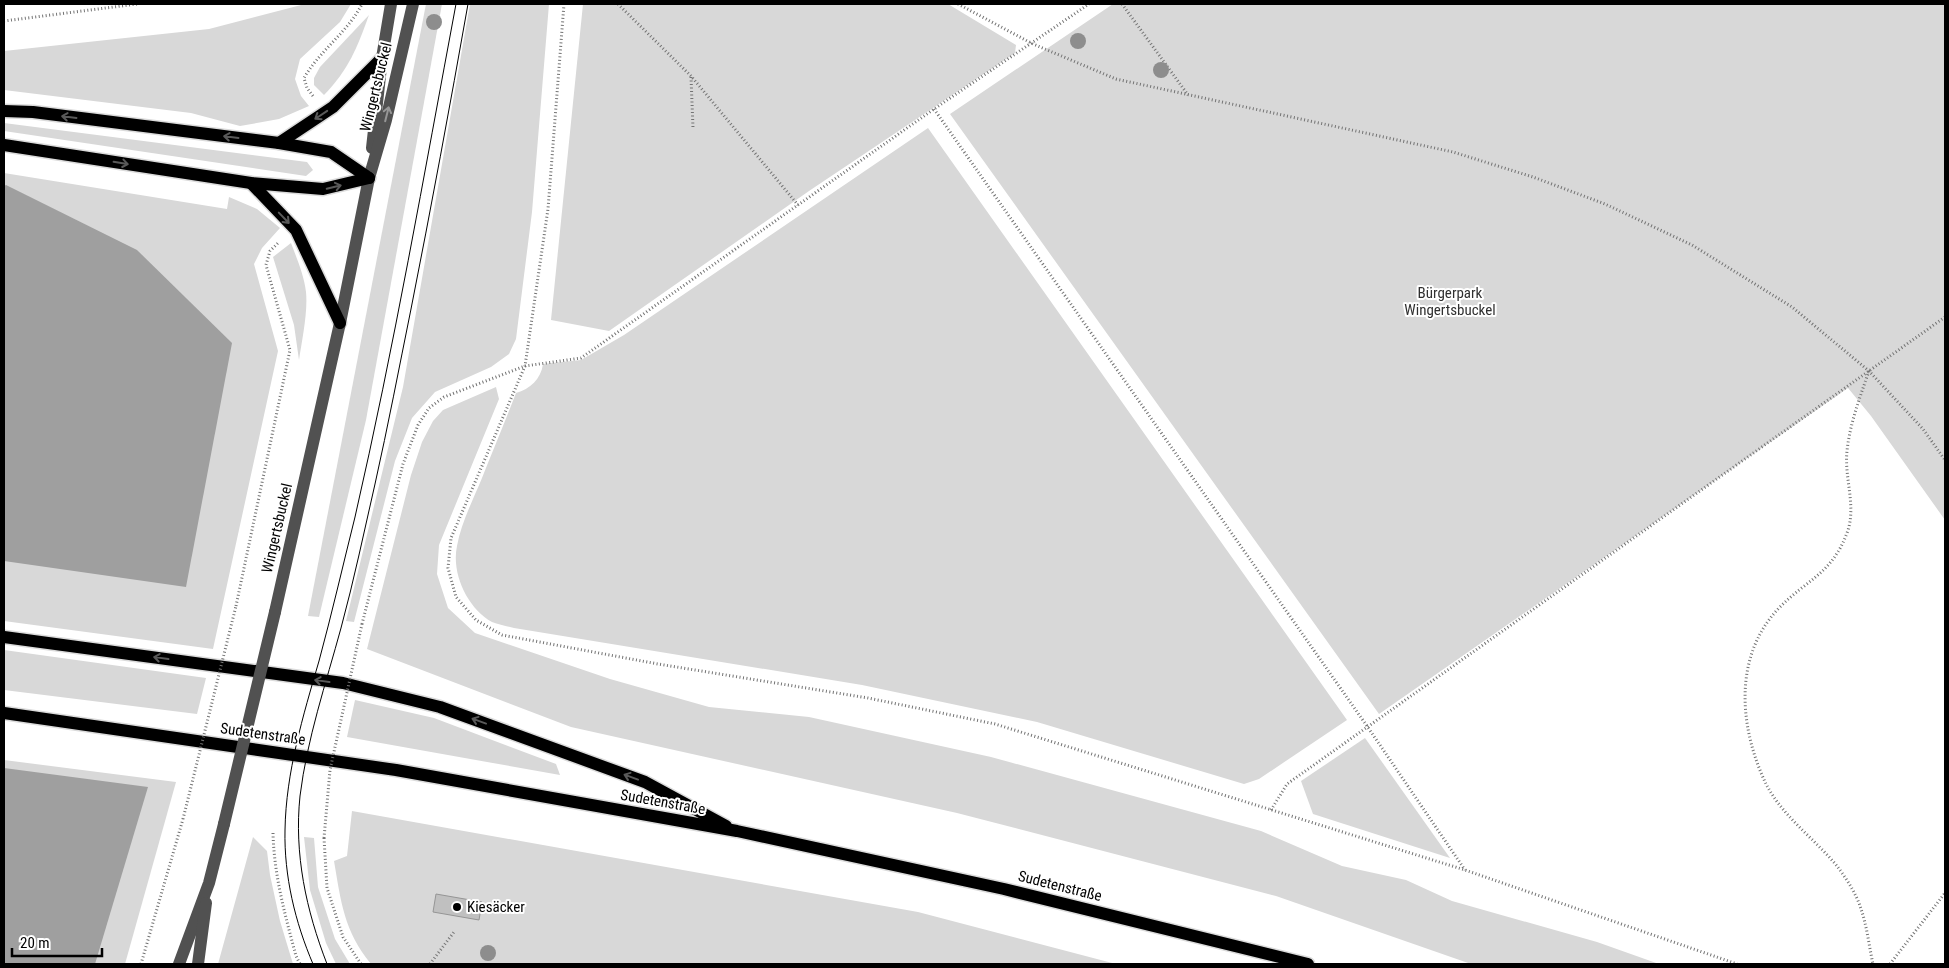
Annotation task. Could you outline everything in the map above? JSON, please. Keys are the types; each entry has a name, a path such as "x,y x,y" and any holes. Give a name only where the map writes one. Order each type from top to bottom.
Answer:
{"main road":[{"path":"279,143 326,113 382,58"},
{"path":"4,110 279,143 331,152 369,178"},
{"path":"4,145 250,183 323,190 369,178"},
{"path":"250,183 296,230 340,323"},
{"path":"4,637 342,684 440,707 645,782 737,832"},
{"name":"Sudetenstraße","path":"4,713 396,770 737,832 1004,889 1308,964"}],"street":[{"name":"Wingertsbuckel","path":"369,178 382,58 391,4"},
{"name":"Wingertsbuckel","path":"179,964 209,883 224,824 275,612 340,323 369,178 386,120 413,4"},
{"name":"Wingertsbuckel","path":"198,964 209,883"}],"path":[{"path":"4,22 137,4"},
{"path":"326,113 307,88 304,78 312,65 356,17 362,4"},
{"path":"564,4 548,208 524,366 451,538 448,568 456,597 476,620 502,634 658,664 868,698 994,724 1465,870 1736,964"},
{"path":"618,4 691,76 798,205"},
{"path":"958,4 1033,44 1116,79 1453,152 1533,177 1605,204 1692,245 1792,307 1869,371 1923,429 1945,460"},
{"path":"361,964 343,937 327,888 324,838 330,770 362,624 403,464 418,425 429,408 444,397 524,366 581,358 934,109 1033,44 1089,4"},
{"path":"1122,4 1189,95"},
{"path":"691,76 692,128"},
{"path":"934,109 1367,726 1465,870"},
{"path":"141,964 183,818 236,606 290,350 266,265 270,251 296,230"},
{"path":"1271,810 1287,784 1945,317"},
{"path":"1869,371 1852,422 1847,453 1851,508 1848,532 1838,553 1823,572 1780,608 1761,632 1749,660 1744,689 1746,724 1754,754 1767,785 1783,811 1837,866 1850,886 1861,908 1872,964"},
{"path":"274,832 274,849 280,897 296,956 300,964"},
{"path":"1890,964 1945,893"},
{"path":"430,964 454,932"}],"green space":[{"path":"305,4 351,4 340,22 300,59 295,79 301,96 309,106 279,119 240,126 191,113 4,90 4,51 209,29"},
{"path":"426,4 442,4 366,420 319,617 308,616"},
{"path":"470,4 549,4 532,212 516,339 509,354 491,367 435,392 412,418 395,461 354,622 346,621 403,387"},
{"path":"583,4 948,4 1016,45 1015,53 809,191 609,331 551,320"},
{"name":"Bürgerpark Wingertsbuckel","path":"1113,4 1945,4 1945,520 1871,416 1848,388 1379,714 950,114"},
{"path":"369,15 346,67 324,95 314,85 314,78 320,67"},
{"path":"4,123 307,162 313,170 306,176 4,131"},
{"path":"928,128 1347,720 1259,779 1244,784 1037,722 862,685 514,628 492,622 483,616 463,590 459,579 456,557 464,520 516,393 534,383 540,374 543,364 581,360 624,335"},
{"path":"4,173 227,209 229,197 257,209 280,228 262,248 254,264 278,351 213,649 4,621"},
{"path":"291,243 302,273 306,292 305,317 299,360 294,325 273,257"},
{"path":"496,387 499,399 439,545 437,574 448,608 475,633 610,679 709,707 809,717 991,757 1261,831 1342,866 1406,880 1452,901 1597,942 1659,964 1471,964 1276,896 957,813 571,727 367,649 411,475 422,442 433,421 443,410"},
{"path":"4,650 206,678 197,714 4,690"},
{"path":"355,700 434,718 556,764 560,775 347,737"},
{"path":"1365,738 1450,858 1313,814 1301,781"},
{"path":"4,760 176,782 125,964 4,964"},
{"path":"352,811 918,912 1116,964 371,964 349,928 334,861 347,856"},
{"path":"253,837 267,851 280,921 293,964 218,964"},
{"path":"304,837 314,838 318,887 335,939 350,964 336,964 326,943 310,890"}],"shaded area":[{"path":"6,185 137,250 232,343 186,587 4,561 4,186"},
{"path":"4,768 148,787 95,964 4,964"}],"building":[{"name":"Kiesäcker","path":"436,894 482,902 479,920 433,912"}],"tram line":[{"path":"313,964 296,915 286,864 285,830 288,787 301,723 319,661 355,517 383,389 456,4"},
{"path":"327,964 313,923 303,882 300,860 299,818 303,775 312,732 350,592 384,440 426,233 468,4"}],"place":[{"name":"Kiesäcker","path":"457,907"}]}
